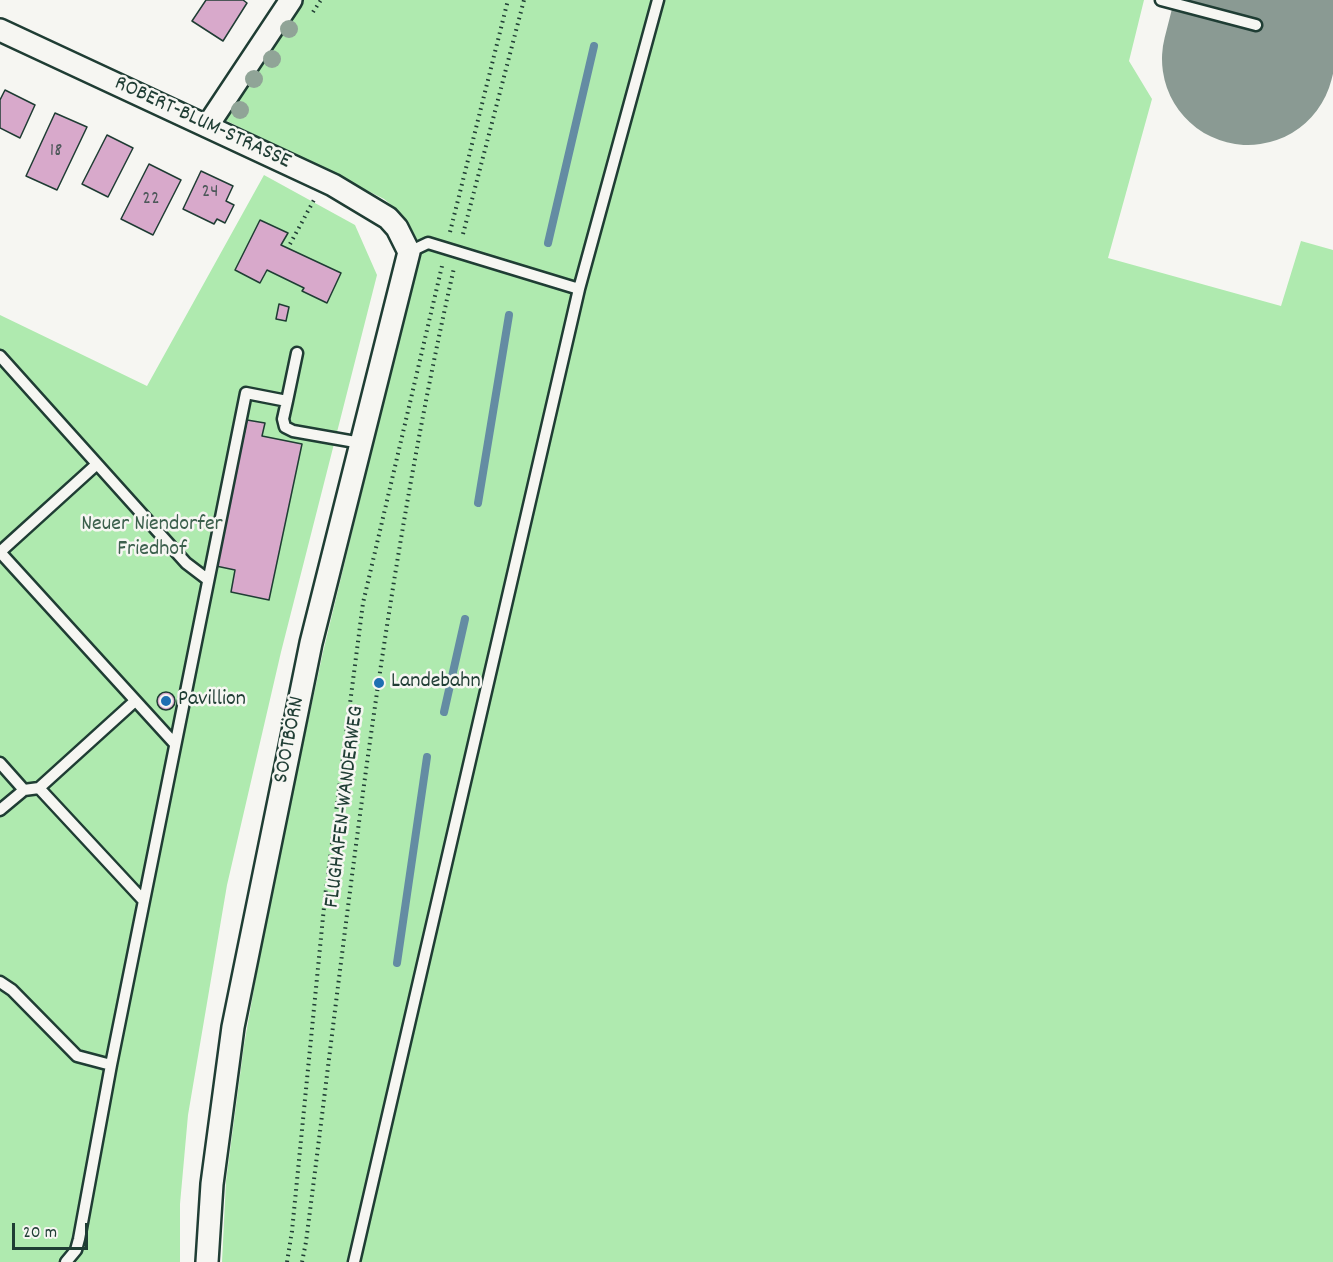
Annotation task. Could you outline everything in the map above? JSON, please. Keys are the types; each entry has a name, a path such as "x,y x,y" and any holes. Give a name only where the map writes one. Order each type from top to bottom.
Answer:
{"street":[{"path":"208,126 291,0"},
{"name":"ROBERT-BLUM-STRASSE","path":"0,30 324,181 388,218 397,228 409,252"},
{"name":"SOOTBÖRN","path":"207,1262 212,1184 233,1027 311,643 409,252"}],"lane":[{"path":"354,1262 579,289 658,0"},
{"path":"1161,0 1256,25"},
{"path":"409,252 428,243 579,289"},
{"path":"297,353 283,419 285,427 293,431 360,444"},
{"path":"0,356 186,563 207,579"},
{"path":"66,1262 76,1250 207,579 246,393 287,401"},
{"path":"97,464 0,552 3,562 175,744"},
{"path":"0,810 24,790 39,788 135,701"},
{"path":"0,763 24,790"},
{"path":"39,788 144,901"},
{"path":"0,982 12,990 77,1056 111,1065"}],"path":[{"path":"287,1262 325,897 363,603 446,248 508,0"},
{"name":"FLUGHAFEN-WANDERWEG","path":"302,1262 386,626 432,368 458,252 524,0"},
{"path":"290,244 324,181"}],"green space":[{"path":"301,0 1144,0 1129,61 1152,99 1108,258 1281,306 1301,241 1333,250 1333,1262 222,1262 226,1181 244,1045 270,898 323,652 419,256 407,224 398,211 384,199 223,119"},
{"name":"Neuer Niendorfer Friedhof","path":"264,175 355,225 377,275 281,652 227,885 188,1115 180,1204 180,1262 0,1262 0,315 147,386"}],"building":[{"path":"206,0 243,0 247,3 223,41 192,21"},
{"path":"5,90 35,105 20,138 0,128 0,100"},
{"path":"55,113 87,127 57,190 26,176"},
{"path":"107,135 133,148 108,197 82,184"},
{"path":"149,164 181,180 153,235 121,219"},
{"path":"201,171 233,186 226,201 234,205 225,223 217,219 214,224 183,209"},
{"path":"260,220 288,233 281,245 341,273 327,303 302,291 304,288 267,270 260,283 235,270"},
{"path":"279,304 289,307 286,321 276,319"},
{"path":"247,420 265,423 262,436 302,444 269,600 231,592 235,570 216,566"},
{"name":"Pavillion","path":"162,692 170,692 175,697 173,708 162,710 157,705 157,697"}],"waterway":[{"path":"548,243 594,46"},
{"path":"478,503 509,315"},
{"path":"444,712 465,619"},
{"path":"397,963 427,757"}],"runway":[{"path":"1248,59 1263,0"}],"place":[{"name":"Landebahn","path":"379,683"},
{"name":"Pavillion","path":"166,701"}]}
